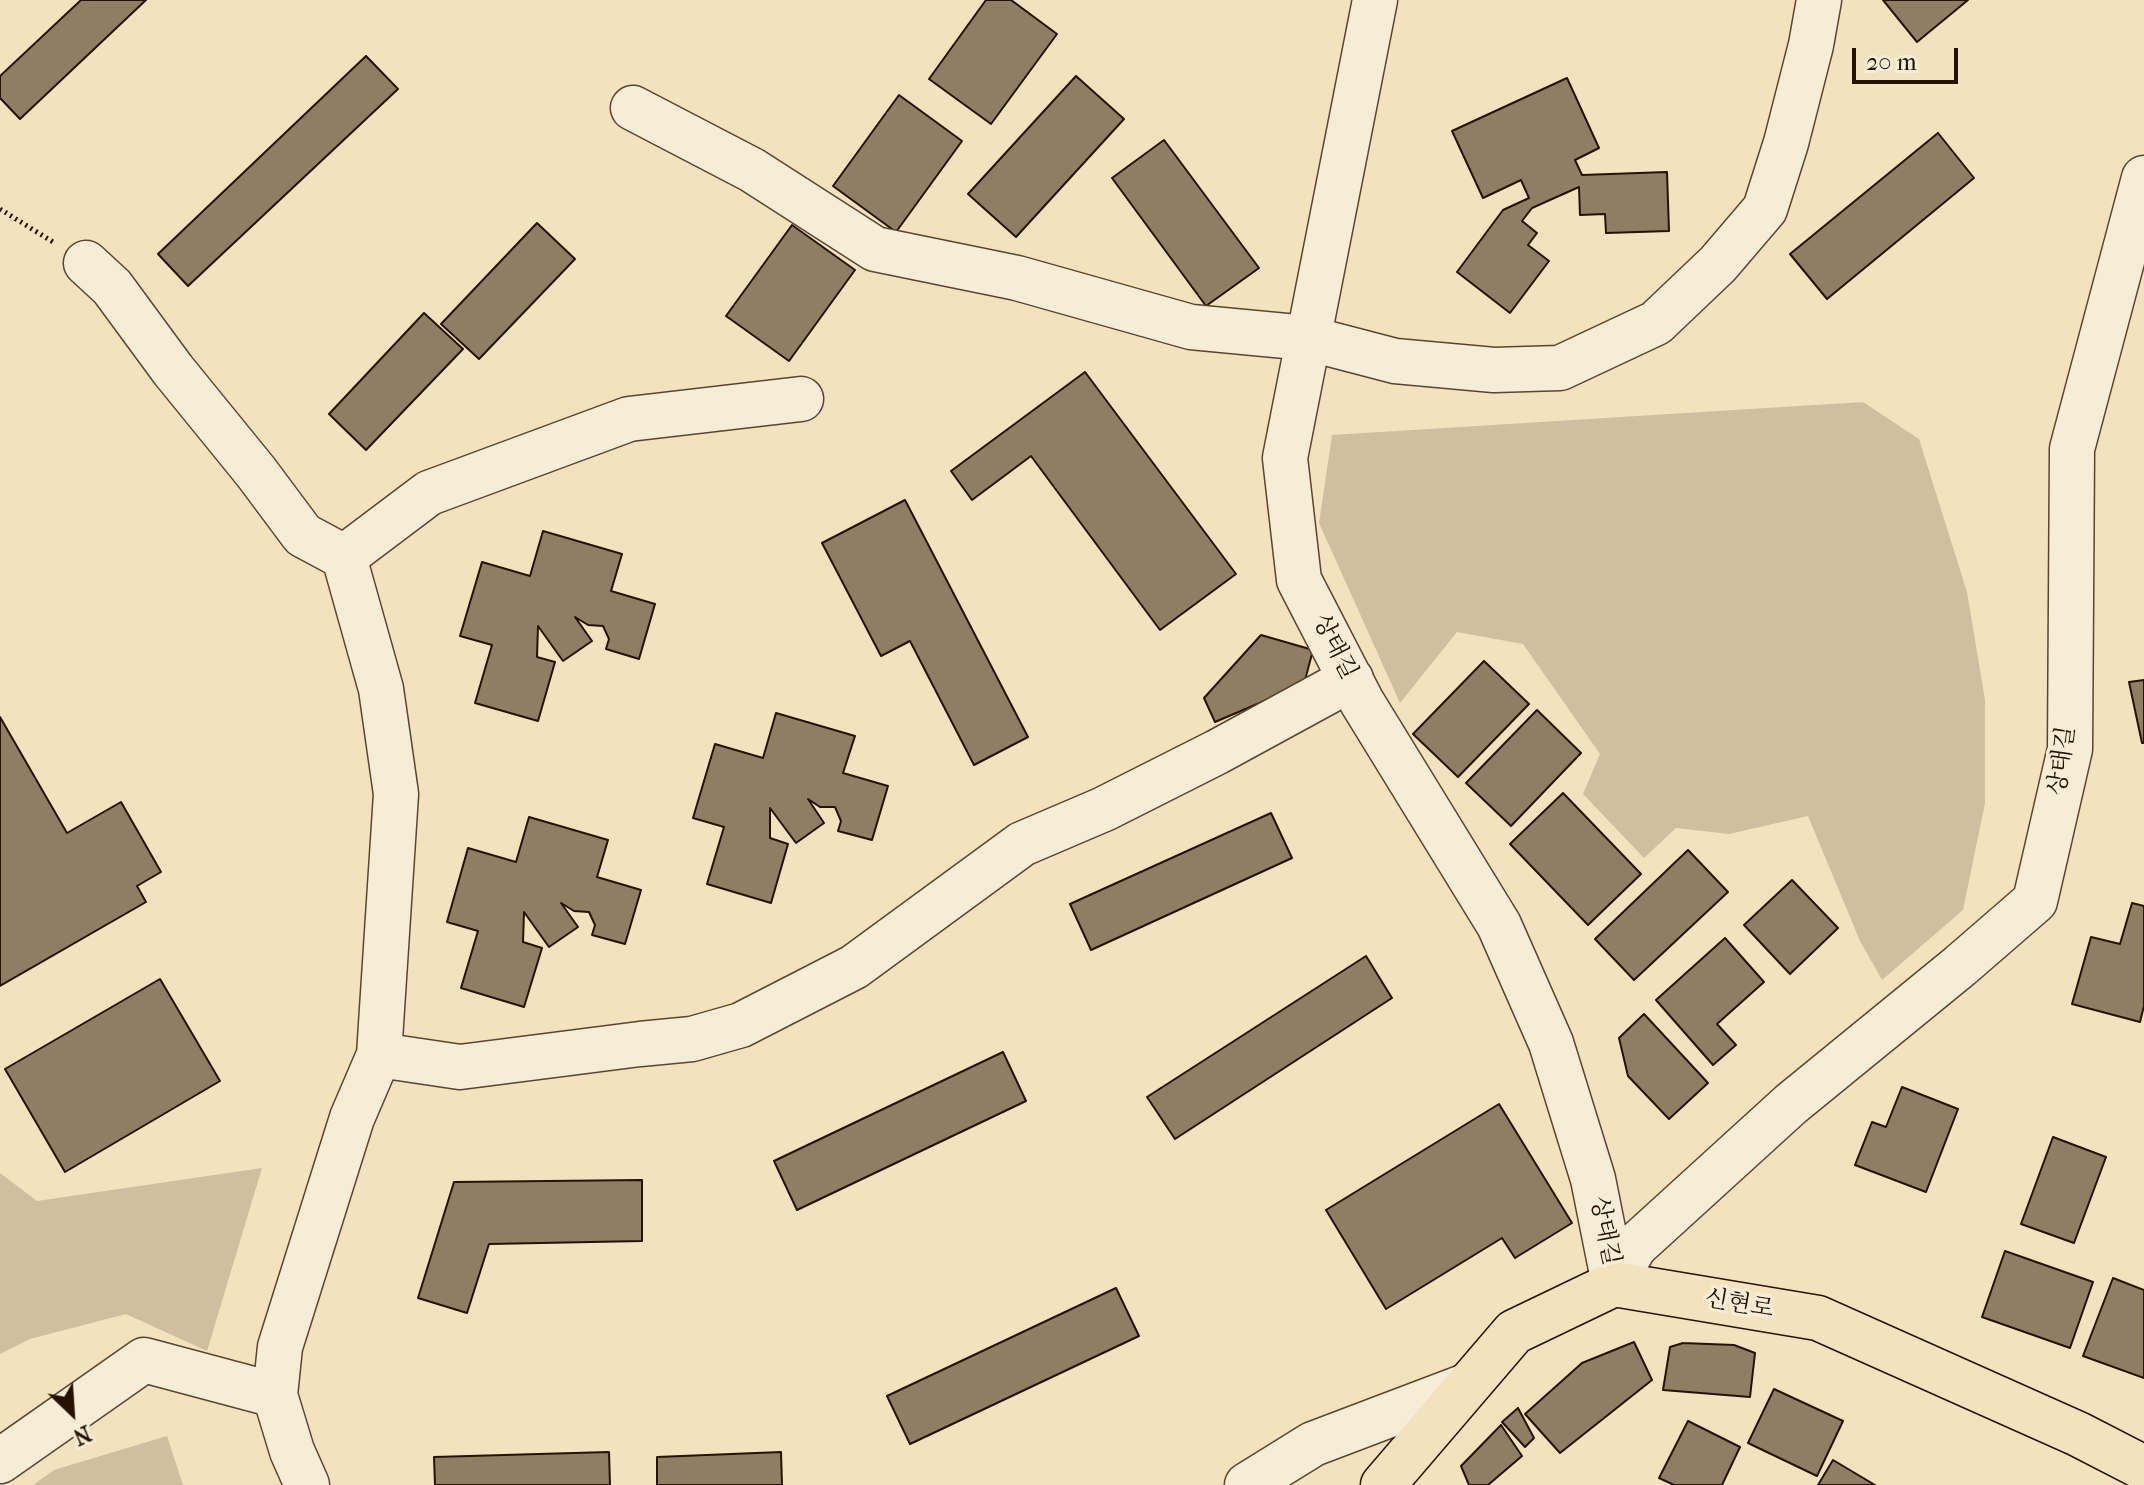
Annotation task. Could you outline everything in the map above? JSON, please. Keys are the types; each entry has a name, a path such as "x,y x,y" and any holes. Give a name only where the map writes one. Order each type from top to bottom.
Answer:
{"main road":[{"path":"1387,1483 1514,1332 1614,1284"},
{"name":"신현로","path":"1614,1284 1818,1318 2078,1434 2144,1468"}],"street":[{"name":"상태길","path":"1375,0 1285,458 1299,580 1351,679 1499,925 1551,1043 1593,1179 1614,1284"},
{"path":"633,108 752,170 875,249 1017,278 1191,327 1307,338 1395,361 1494,370 1560,368 1656,323 1718,264 1765,209 1794,115 1819,0"},
{"name":"상태길","path":"1614,1284 1634,1247 1791,1104 2035,901 2070,749 2072,449 2144,178"},
{"path":"86,263 112,287 303,535 344,557 381,689 396,794 379,1055 352,1118 280,1347 275,1395 292,1451 307,1485"},
{"path":"344,557 429,493 629,419 801,399"},
{"path":"379,1055 460,1067 692,1039 741,1025 854,967 1022,844 1104,809 1189,767 1351,679"},
{"path":"0,1461 144,1360 275,1395"},
{"path":"1247,1485 1313,1444 1466,1386"}],"path":[{"path":"0,209 86,263"}],"shaded area":[{"path":"1863,402 1919,439 1967,592 1985,700 1985,803 1963,910 1882,980 1860,941 1808,816 1729,834 1676,828 1644,858 1583,794 1600,754 1523,644 1457,632 1400,703 1319,523 1332,435"},
{"path":"262,1168 207,1351 126,1314 30,1339 0,1354 0,1173 37,1201"},
{"path":"167,1436 183,1485 33,1485 54,1470"}],"building":[{"path":"81,0 146,0 20,119 0,98 0,76"},
{"path":"986,0 1011,0 1057,34 991,124 929,79"},
{"path":"1883,0 1968,0 1917,42"},
{"path":"366,56 398,89 188,286 158,254"},
{"path":"1076,76 1124,119 1016,237 968,194"},
{"path":"1567,78 1599,148 1575,160 1582,175 1667,172 1669,231 1606,233 1605,214 1580,215 1579,187 1532,208 1522,221 1537,233 1528,245 1549,261 1510,313 1457,272 1503,210 1529,198 1521,180 1483,198 1452,131"},
{"path":"899,95 962,141 896,232 833,186"},
{"path":"1938,133 1974,178 1827,299 1790,254"},
{"path":"1164,140 1259,268 1206,306 1112,178"},
{"path":"537,223 575,259 479,359 441,324"},
{"path":"792,225 855,270 789,361 726,316"},
{"path":"424,313 463,349 366,450 329,414"},
{"path":"1085,372 1236,574 1160,630 1031,456 972,500 951,471"},
{"path":"905,500 1028,737 974,765 910,641 881,656 822,543"},
{"path":"543,531 622,554 611,591 655,604 639,659 606,649 609,639 603,626 588,625 575,617 592,641 563,661 538,626 537,657 555,662 538,721 475,703 492,645 460,636 482,562 530,576"},
{"path":"1261,635 1313,650 1304,684 1215,722 1204,698"},
{"path":"1484,661 1529,704 1458,777 1413,734"},
{"path":"2144,680 2144,743 2142,743 2129,682"},
{"path":"1537,710 1581,753 1511,826 1466,783"},
{"path":"776,713 855,736 843,773 888,786 872,840 838,831 841,821 835,807 820,807 808,799 824,823 796,843 770,808 770,838 788,844 771,903 707,884 724,827 693,818 715,744 763,758"},
{"path":"0,717 67,833 121,802 161,872 137,886 146,902 0,986"},
{"path":"1563,793 1641,874 1588,925 1510,844"},
{"path":"1271,813 1292,858 1091,950 1070,904"},
{"path":"529,817 608,840 597,877 641,890 625,944 592,935 595,925 589,912 574,911 561,903 578,927 549,947 524,912 523,942 542,948 524,1007 461,988 478,931 447,922 468,848 516,862"},
{"path":"1688,850 1728,892 1634,980 1595,939"},
{"path":"1792,880 1838,928 1790,974 1744,925"},
{"path":"2132,903 2144,906 2144,1006 2140,1022 2072,1004 2091,937 2120,944"},
{"path":"1725,938 1764,982 1717,1024 1736,1045 1713,1065 1656,1000"},
{"path":"1366,956 1392,998 1175,1139 1147,1097"},
{"path":"160,979 220,1081 65,1172 5,1069"},
{"path":"1644,1014 1708,1083 1669,1119 1628,1076 1619,1038"},
{"path":"1003,1052 1026,1101 797,1210 774,1161"},
{"path":"1902,1087 1958,1109 1926,1192 1855,1165 1872,1122 1886,1127"},
{"path":"1499,1104 1572,1223 1515,1258 1502,1238 1386,1309 1326,1210"},
{"path":"2053,1137 2106,1157 2074,1243 2021,1224"},
{"path":"642,1180 642,1241 489,1244 467,1313 418,1298 454,1182"},
{"path":"2005,1251 2093,1282 2070,1348 1982,1317"},
{"path":"2113,1278 2144,1290 2144,1378 2083,1356"},
{"path":"1116,1288 1139,1336 910,1444 887,1396"},
{"path":"1634,1342 1652,1380 1560,1453 1525,1414 1582,1363"},
{"path":"1683,1343 1734,1345 1755,1353 1750,1397 1663,1390 1670,1347"},
{"path":"1774,1389 1843,1421 1817,1476 1748,1443"},
{"path":"1518,1408 1534,1438 1525,1447 1502,1422"},
{"path":"1688,1421 1740,1447 1722,1485 1674,1485 1659,1478"},
{"path":"1501,1425 1522,1456 1488,1485 1469,1485 1461,1466"},
{"path":"609,1452 610,1485 435,1485 434,1457"},
{"path":"781,1452 782,1485 657,1485 657,1457"},
{"path":"1833,1460 1875,1485 1818,1485"}]}
